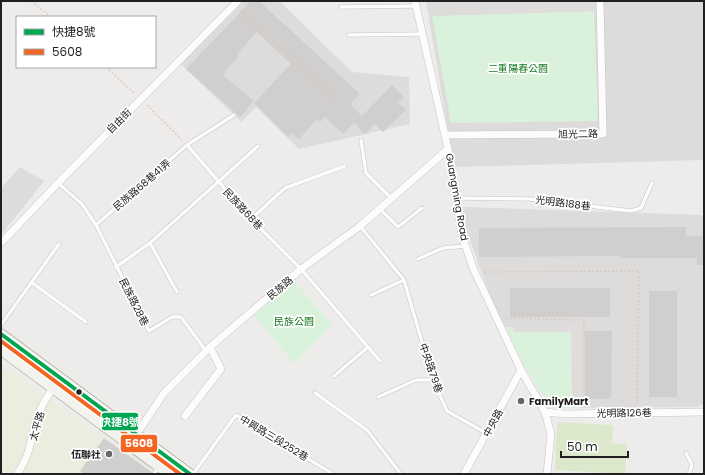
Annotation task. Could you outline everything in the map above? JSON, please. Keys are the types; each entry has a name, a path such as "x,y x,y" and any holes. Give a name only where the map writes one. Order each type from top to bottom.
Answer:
{"main road":[{"path":"1,334 60,379 137,433 190,474"},
{"path":"1,350 52,389 130,444 156,470 169,474"}],"street":[{"name":"旭光二路","path":"445,135 603,134 600,1"},
{"name":"自由街","path":"1,243 58,183 236,3"},
{"name":"Guangming Road","path":"415,3 448,149 466,246 475,272 498,318 521,370 545,412 551,434 547,474"},
{"name":"民族路","path":"130,444 164,393 208,349 301,269 360,226 448,149"},
{"path":"185,416 221,369 208,349"},
{"name":"中央路","path":"464,474 521,370"},
{"name":"太平路","path":"17,474 29,454 37,419 44,402 60,379"},
{"name":"光明路126巷","path":"545,412 584,414 704,412"}],"lane":[{"path":"340,7 415,3"},
{"path":"349,35 422,34"},
{"name":"民族路68巷41弄","path":"96,225 187,145 234,115"},
{"path":"361,140 366,173 392,199"},
{"name":"民族路68巷","path":"187,145 251,218 301,269 380,362"},
{"path":"58,183 82,204 96,225 116,267 150,243 258,146"},
{"path":"251,218 285,188 345,166"},
{"name":"光明路188巷","path":"456,198 530,199 631,211 641,208 652,183"},
{"path":"380,209 398,227 422,208"},
{"path":"360,226 404,280 371,295"},
{"path":"150,243 177,292"},
{"path":"1,325 59,244"},
{"path":"418,259 443,248 466,246"},
{"name":"民族路28巷","path":"116,267 149,331 172,317 180,317 208,349"},
{"name":"中央路79巷","path":"404,280 433,380 447,411 487,434"},
{"path":"31,282 86,322"},
{"path":"334,376 367,348"},
{"path":"378,397 416,380 433,380"},
{"path":"315,393 367,430 401,474"},
{"name":"中興路三段252巷","path":"193,474 236,415 333,474"},
{"path":"686,453 692,464 689,474"}],"path":[{"path":"31,1 50,16"},
{"path":"236,3 334,98"},
{"path":"107,68 141,99 187,145"},
{"path":"475,272 639,271 637,413"},
{"path":"498,318 584,320 584,414"}],"shaded area":[{"path":"241,1 279,1 352,72 409,77 410,124 299,149 256,107 241,122 180,63"},
{"path":"426,1 704,1 704,160 454,167"},
{"path":"463,1 593,1 594,11 464,15"},
{"path":"20,167 44,181 1,235 1,188"},
{"path":"462,207 701,215 704,217 704,405 699,404 699,407 579,408 576,327 502,327 466,229"},
{"path":"582,321 583,401 572,401 571,332 513,332 513,322"},
{"path":"1,366 95,432 153,474 1,474"},
{"path":"126,445 154,464 151,469 123,449"}],"green space":[{"name":"二重陽春公園","path":"594,11 598,121 451,123 432,16"},
{"name":"民族公園","path":"290,277 332,324 294,364 251,311"},
{"path":"576,326 579,408 550,407 524,365 506,327"},
{"path":"557,422 613,425 612,443 627,444 625,474 555,470"}],"building":[{"path":"251,1 259,1 360,94 350,104 362,116 392,85 404,97 398,102 406,110 383,132 375,124 365,134 354,123 343,134 325,117 320,122 317,119 299,139 292,133 288,137 254,103 291,64 257,32 237,54 239,56 226,70 224,76 254,101 240,117 186,69"},
{"path":"686,227 686,236 704,236 704,265 697,265 697,258 621,258 621,256 479,257 479,228"},
{"path":"510,288 610,288 610,317 510,317"},
{"path":"649,291 677,291 677,397 649,397"},
{"path":"585,331 612,331 611,399 585,399"},
{"name":"伍聯社","path":"104,438 152,472 151,474 84,474 80,471"}],"transit line":[{"name":"快捷8號","path":"1,334 190,474"},
{"name":"5608","path":"1,341 180,474"}],"place":[{"name":"FamilyMart","path":"521,401"},
{"name":"伍聯社","path":"109,454"}]}
